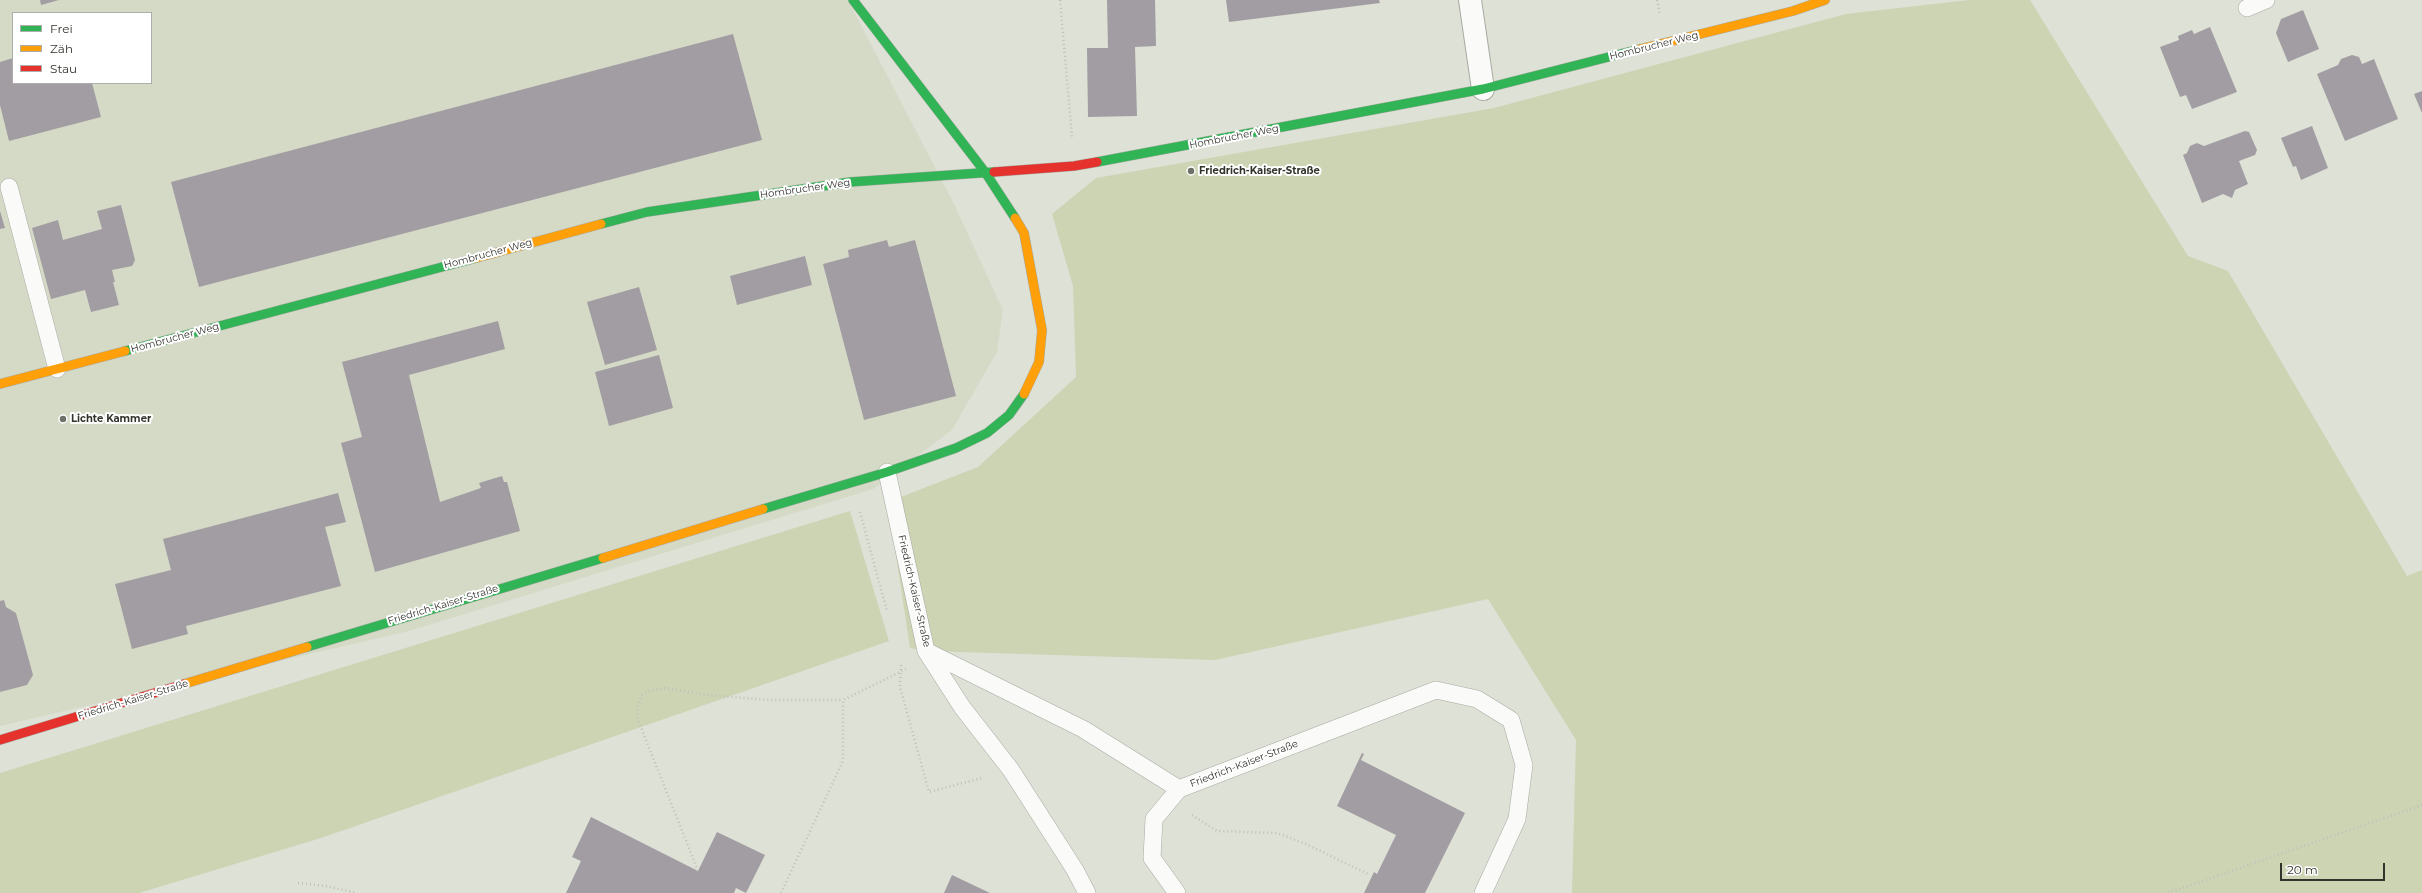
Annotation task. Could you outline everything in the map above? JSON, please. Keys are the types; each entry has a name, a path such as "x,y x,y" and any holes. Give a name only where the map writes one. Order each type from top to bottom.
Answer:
{"street":[{"path":"853,0 985,172"},
{"path":"1470,0 1482,89"},
{"name":"Hombrucher Weg","path":"0,384 647,212 850,182 1074,166 1482,89 1793,11 1825,0"},
{"name":"Friedrich-Kaiser-Straße","path":"0,740 887,472 956,448 987,433 1014,408 1027,390 1039,362 1042,330 1024,233 985,172"}],"lane":[{"path":"2247,8 2266,0"},
{"path":"9,187 57,369"},
{"name":"Friedrich-Kaiser-Straße","path":"887,472 926,651 1083,729 1179,790 1436,690 1477,699 1511,720 1524,764 1517,819 1483,893"},
{"path":"926,651 962,707 1011,770 1075,870 1087,893"},
{"path":"1177,893 1152,858 1154,819 1179,790"}],"path":[{"path":"1060,0 1074,166"},
{"path":"698,871 638,720 637,709 642,695 648,691 665,688 707,695 769,700 843,700 901,673 926,651"},
{"path":"781,893 843,761 843,700"},
{"path":"1179,790 1186,812 1217,831 1277,833 1306,844 1368,874"},
{"path":"2168,893 2422,805"},
{"path":"298,883 326,886 357,893"}],"shaded area":[{"path":"0,0 848,0 955,206 1003,310 997,352 952,430 873,489 409,631 0,726"}],"green space":[{"path":"1969,0 2030,0 2188,256 2228,271 2407,576 2422,570 2422,893 1572,893 1576,740 1488,599 1215,660 926,651 910,648 888,502 978,467 1076,377 1073,286 1052,214 1096,178 1494,108 1846,14"},
{"path":"850,511 889,641 321,838 139,893 0,893 0,773"}],"building":[{"path":"40,0 59,0 41,5"},
{"path":"1107,0 1155,0 1156,46 1135,47 1137,116 1088,117 1087,48 1108,48"},
{"path":"1226,0 1379,0 1380,3 1229,22"},
{"path":"2303,10 2319,49 2288,62 2276,33 2281,19"},
{"path":"2210,27 2237,92 2192,109 2186,95 2180,97 2160,47 2179,40 2178,36 2192,30 2194,34"},
{"path":"733,34 762,140 199,287 171,182"},
{"path":"2352,55 2359,57 2362,64 2374,59 2398,119 2345,141 2317,74 2338,65 2341,59"},
{"path":"12,58 12,84 92,84 101,117 9,141 0,105 0,62"},
{"path":"2422,91 2422,113 2414,94"},
{"path":"2312,126 2328,168 2301,180 2296,166 2293,167 2281,138"},
{"path":"2245,131 2249,132 2257,150 2255,155 2239,161 2248,184 2235,190 2232,198 2223,194 2202,203 2183,155 2187,153 2190,146 2197,143 2204,146"},
{"path":"121,205 135,260 132,266 112,270 115,282 113,282 119,305 91,312 85,290 51,299 32,228 58,220 63,240 102,229 97,211"},
{"path":"0,211 5,228 0,229"},
{"path":"887,240 889,247 915,240 956,396 864,420 823,264 849,257 848,250"},
{"path":"805,256 812,285 737,305 730,276"},
{"path":"639,287 657,350 605,365 587,302"},
{"path":"498,321 505,349 409,375 440,502 481,488 479,483 502,476 504,482 507,482 520,531 375,572 341,443 362,437 342,362"},
{"path":"659,355 673,408 609,426 595,372"},
{"path":"338,493 346,522 325,527 341,586 186,626 188,634 132,649 115,584 171,570 163,539"},
{"path":"4,600 6,607 16,613 33,675 27,685 0,692 0,601"},
{"path":"1362,753 1364,754 1361,760 1465,813 1425,893 1364,893 1374,872 1377,874 1396,835 1337,806"},
{"path":"591,817 698,871 717,832 765,855 746,893 736,888 734,893 566,893 581,861 572,857"},
{"path":"952,875 990,893 944,893"}],"traffic: fast":[{"path":"853,0 985,172 1015,218"},
{"path":"1097,162 1483,89 1640,49"},
{"path":"601,224 647,212 850,182 994,172"},
{"path":"125,351 476,258"},
{"path":"763,509 887,472 956,448 987,433 1009,415 1024,394"},
{"path":"307,647 603,558"}],"traffic: slow":[{"path":"1640,49 1793,11 1825,0"},
{"path":"1015,218 1024,233 1042,330 1039,362 1024,394"},
{"path":"476,258 601,224"},
{"path":"0,384 125,351"},
{"path":"603,558 763,509"},
{"path":"184,684 307,647"}],"traffic: jam":[{"path":"994,172 1074,166 1097,162"},
{"path":"0,740 184,684"}],"place":[{"name":"Friedrich-Kaiser-Straße","path":"1191,171"},
{"name":"Lichte Kammer","path":"63,419"}]}
